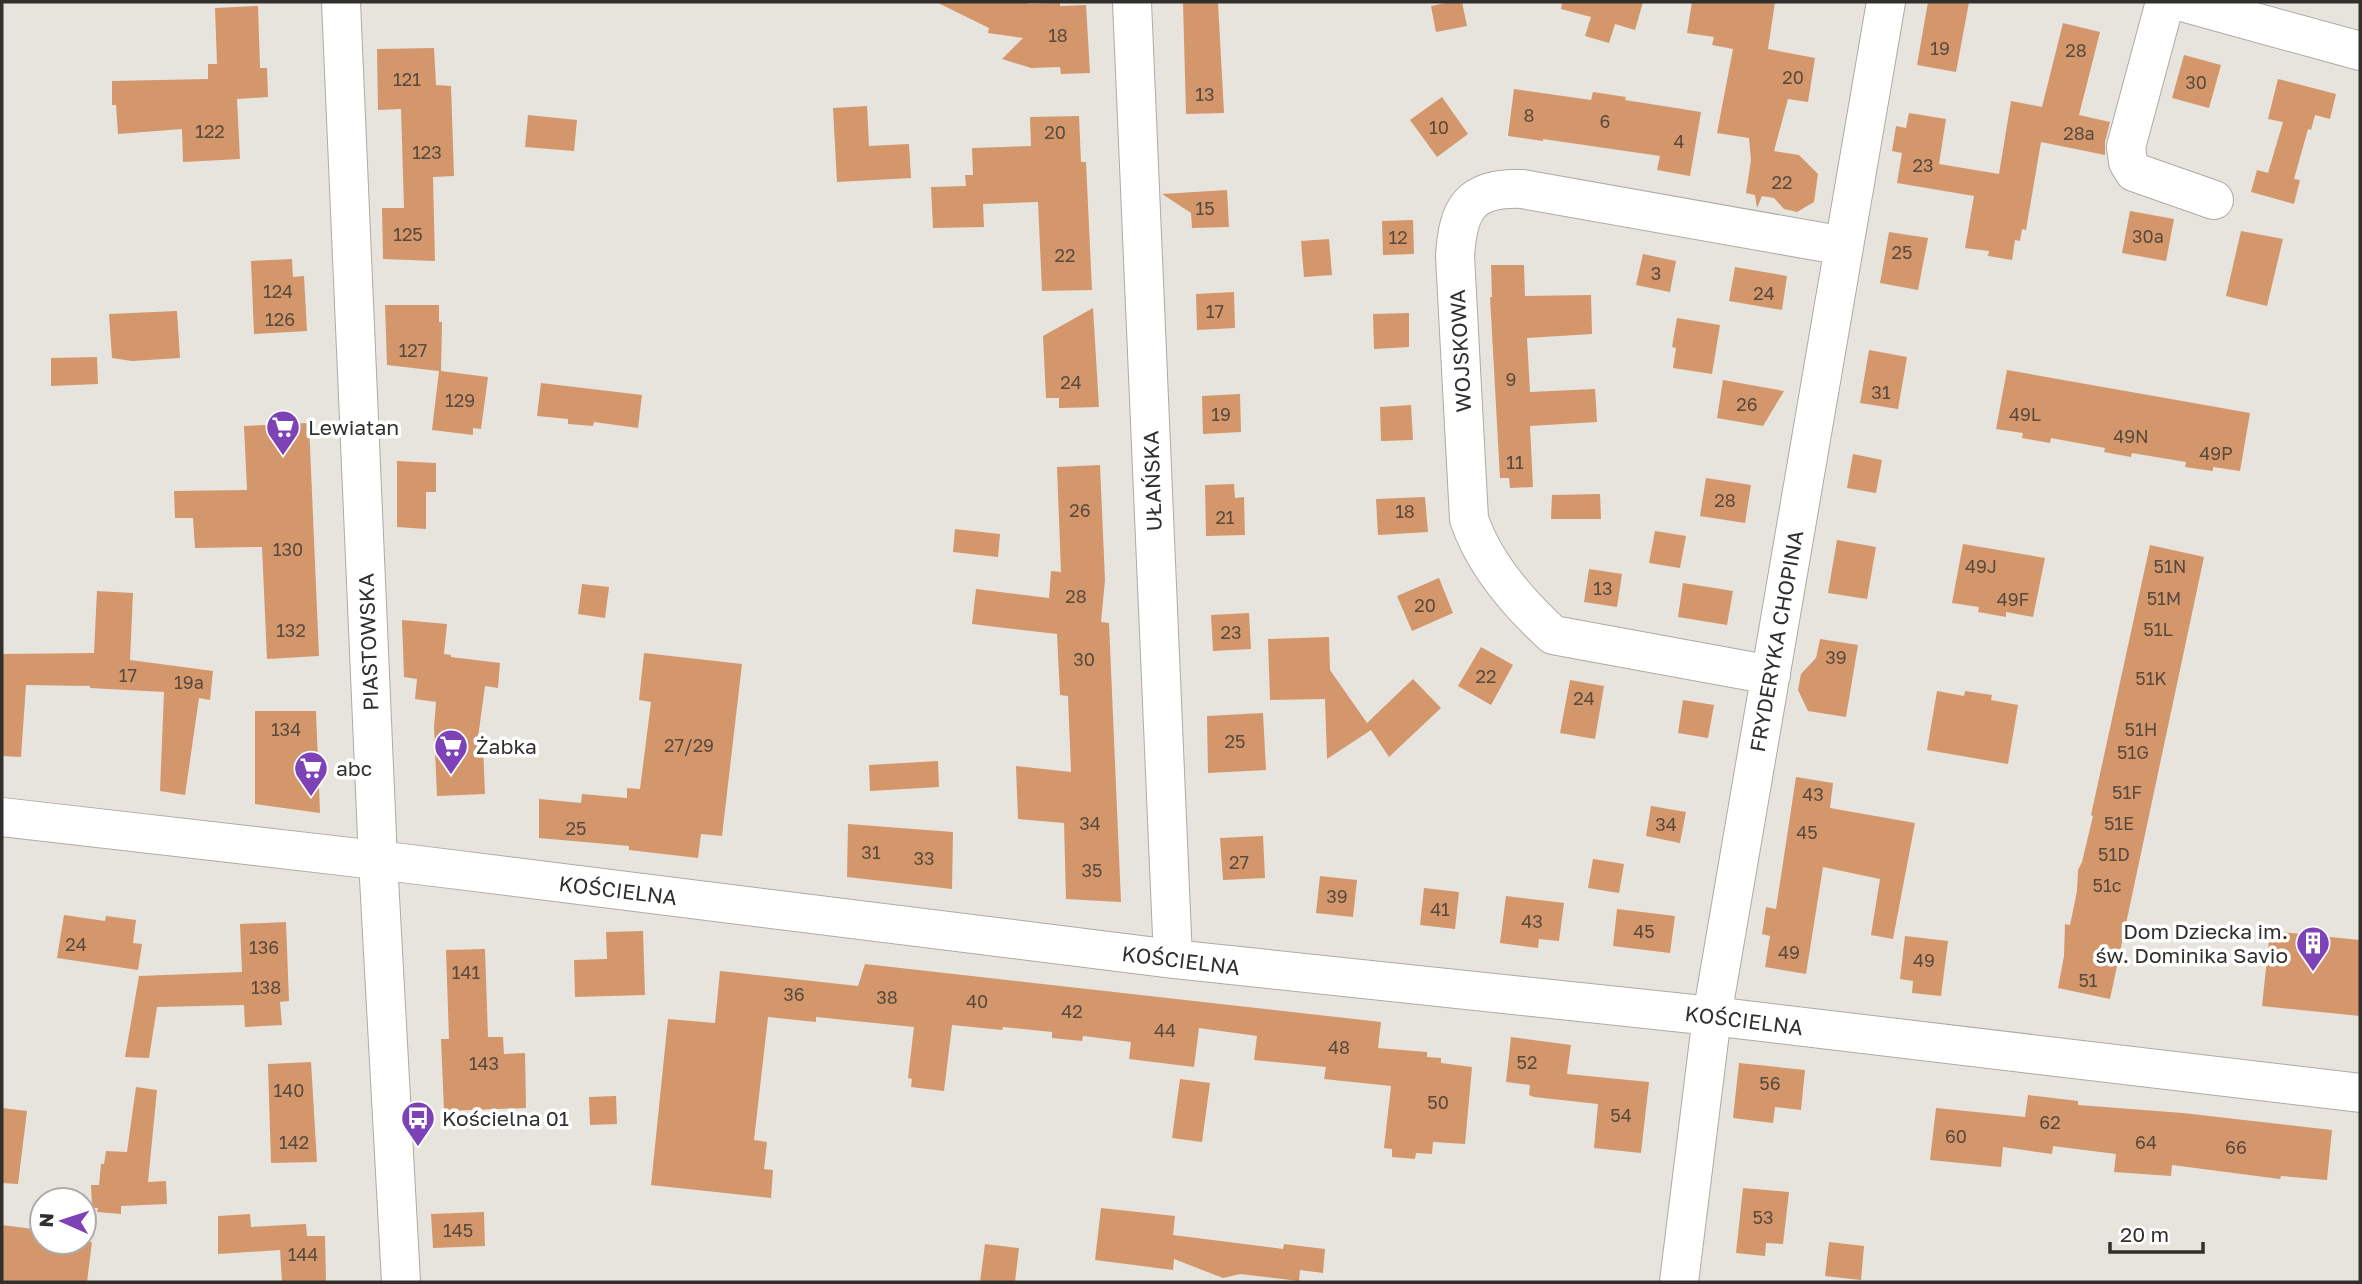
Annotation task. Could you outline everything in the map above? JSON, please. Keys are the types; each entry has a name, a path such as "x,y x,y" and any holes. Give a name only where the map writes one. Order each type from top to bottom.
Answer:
{"street":[{"name":"PIASTOWSKA","path":"341,2 378,860 401,1282"},
{"name":"UŁAŃSKA","path":"1132,2 1173,959"},
{"name":"FRYDERYKA CHOPINA","path":"1679,1282 1712,1016 1886,2"},
{"path":"2165,2 2126,147 2129,162 2134,172 2214,200"},
{"path":"2182,2 2360,51"},
{"name":"WOJSKOWA","path":"1771,675 1553,635 1534,617 1491,564 1477,542 1469,519 1455,256 1456,231 1469,204 1485,193 1503,188 1522,189 1844,246"},
{"name":"KOŚCIELNA","path":"2,817 378,860 1173,959 1712,1016 2360,1093"}],"building":[{"path":"936,2 1086,5 1090,73 1061,74 1060,67 1031,68 1002,59 1023,38 988,33 989,28"},
{"path":"1183,2 1218,2 1224,113 1186,114"},
{"path":"1462,2 1467,26 1436,32 1431,6"},
{"path":"1562,2 1643,2 1635,30 1615,24 1609,43 1585,36 1591,17 1561,9"},
{"path":"1692,2 1775,2 1768,49 1815,58 1808,102 1788,99 1774,151 1799,155 1818,174 1814,202 1797,212 1784,209 1774,198 1762,196 1757,208 1755,195 1746,193 1751,160 1749,138 1717,133 1733,49 1712,45 1714,37 1687,33"},
{"path":"1928,2 1969,2 1956,72 1917,65"},
{"path":"258,6 260,68 267,68 268,97 237,99 240,159 183,162 182,129 118,134 116,105 112,105 112,81 208,79 208,64 217,64 215,8"},
{"path":"2063,23 2100,32 2079,115 2110,122 2105,155 2041,142 2026,230 2022,229 2020,241 2015,240 2012,260 1988,256 1989,251 1965,248 1974,196 1897,183 1902,153 1892,151 1896,126 1906,128 1909,113 1946,119 1939,164 1999,174 2011,101 2042,107"},
{"path":"434,48 436,85 451,86 454,176 433,177 435,261 383,259 382,208 404,208 401,109 378,110 377,49"},
{"path":"2184,55 2221,65 2209,108 2172,98"},
{"path":"2278,79 2336,94 2330,119 2315,115 2311,130 2308,129 2294,179 2300,180 2294,204 2251,192 2257,170 2268,173 2283,122 2268,119"},
{"path":"1514,89 1591,100 1593,92 1701,112 1690,176 1657,170 1660,156 1508,136"},
{"path":"1442,97 1468,134 1437,157 1410,120"},
{"path":"867,106 869,146 909,144 911,178 837,182 833,108"},
{"path":"528,115 577,120 574,151 525,147"},
{"path":"1079,116 1081,162 1086,162 1092,290 1042,291 1038,202 983,204 984,227 933,228 931,187 966,186 965,175 973,175 972,148 1031,146 1030,117"},
{"path":"1227,190 1229,227 1192,228 1191,213 1162,194"},
{"path":"2130,211 2174,219 2166,261 2122,253"},
{"path":"1413,220 1414,254 1383,255 1382,221"},
{"path":"2241,231 2283,239 2267,306 2226,296"},
{"path":"1889,232 1928,238 1918,290 1880,283"},
{"path":"1329,239 1332,275 1304,277 1301,241"},
{"path":"1643,254 1676,261 1670,292 1636,285"},
{"path":"292,259 293,277 304,276 307,331 254,334 251,261"},
{"path":"1491,265 1524,265 1525,296 1591,295 1592,334 1527,338 1530,392 1595,389 1597,422 1530,426 1533,487 1510,488 1509,478 1500,478 1490,297"},
{"path":"1735,267 1787,276 1782,310 1729,301"},
{"path":"1234,292 1235,328 1197,330 1196,294"},
{"path":"385,305 439,305 439,322 442,322 441,371 488,377 481,429 473,428 473,435 432,430 439,371 387,365"},
{"path":"1093,308 1099,407 1059,408 1059,398 1046,398 1043,336"},
{"path":"177,311 180,358 132,361 112,358 109,314"},
{"path":"1409,313 1409,347 1374,349 1373,314"},
{"path":"1677,318 1720,325 1712,374 1673,368 1676,348 1672,347"},
{"path":"1869,350 1907,357 1898,409 1860,403"},
{"path":"97,357 98,384 51,386 51,358"},
{"path":"2007,370 2250,413 2240,471 2185,467 2186,462 2132,453 2131,457 2104,452 2105,448 2051,438 2050,443 2022,438 2023,433 1996,429"},
{"path":"1723,380 1784,391 1763,426 1717,418"},
{"path":"541,383 642,395 638,428 594,422 593,426 568,424 568,419 537,416"},
{"path":"1240,394 1241,432 1203,434 1202,396"},
{"path":"1411,405 1413,440 1381,441 1380,407"},
{"path":"309,423 319,656 267,659 262,547 195,548 193,518 175,518 174,491 247,490 244,426"},
{"path":"1853,454 1882,460 1876,493 1847,488"},
{"path":"397,461 436,463 436,492 426,492 426,529 397,527"},
{"path":"1100,465 1105,580 1101,622 1109,623 1121,902 1066,899 1064,823 1018,819 1016,766 1071,772 1068,696 1060,695 1057,634 972,624 976,589 1049,598 1051,571 1061,572 1057,467"},
{"path":"1706,478 1751,485 1745,523 1700,516"},
{"path":"1234,484 1235,498 1244,497 1245,535 1206,536 1205,485"},
{"path":"1600,494 1601,519 1551,519 1552,495"},
{"path":"1425,497 1428,532 1378,535 1376,499"},
{"path":"955,529 1000,534 998,557 953,552"},
{"path":"1655,531 1686,536 1680,568 1649,563"},
{"path":"1837,540 1876,547 1867,599 1828,593"},
{"path":"1963,544 2045,558 2033,617 2006,612 2006,617 1978,612 1979,607 1952,603"},
{"path":"2150,545 2204,557 2110,999 2058,988 2064,956 2065,924 2070,925 2078,870 2093,816 2091,815"},
{"path":"1589,569 1622,574 1617,607 1584,602"},
{"path":"1439,578 1453,613 1412,631 1397,596"},
{"path":"1683,583 1733,591 1727,625 1678,617"},
{"path":"582,584 609,587 605,618 578,614"},
{"path":"97,591 133,593 130,660 213,671 210,700 199,698 185,795 160,791 164,692 90,686 26,685 21,757 2,756 2,654 94,653"},
{"path":"1249,613 1251,649 1213,651 1211,615"},
{"path":"402,620 447,624 444,654 500,663 498,688 485,686 477,745 483,745 485,794 437,796 434,728 436,702 415,699 417,679 404,677"},
{"path":"1329,637 1330,670 1367,723 1413,679 1441,708 1389,757 1371,730 1327,759 1325,699 1270,700 1268,639"},
{"path":"1820,639 1858,645 1846,717 1808,711 1798,690 1801,674 1816,658"},
{"path":"1481,647 1513,665 1491,705 1458,686"},
{"path":"644,653 742,664 722,836 701,834 698,858 629,850 629,846 539,838 539,799 581,803 582,794 627,798 627,788 640,789 651,702 639,700"},
{"path":"1570,680 1604,686 1595,739 1560,733"},
{"path":"1937,691 1964,696 1965,691 1992,695 1991,700 2018,705 2008,764 1927,750"},
{"path":"1683,700 1714,705 1708,738 1678,733"},
{"path":"255,711 316,711 320,813 255,804"},
{"path":"1263,713 1266,770 1208,773 1207,716"},
{"path":"938,761 939,787 870,791 869,765"},
{"path":"1796,777 1833,783 1830,808 1915,823 1893,939 1871,935 1880,879 1823,867 1806,974 1765,967 1770,936 1762,934 1766,907 1776,909"},
{"path":"1651,806 1686,812 1680,843 1646,836"},
{"path":"848,824 953,832 952,889 847,877"},
{"path":"1263,836 1265,878 1223,880 1220,838"},
{"path":"1593,859 1624,864 1619,893 1588,888"},
{"path":"1320,876 1357,880 1353,917 1316,913"},
{"path":"1424,888 1459,892 1455,929 1420,925"},
{"path":"1506,896 1564,903 1559,941 1539,939 1538,948 1500,943"},
{"path":"1617,909 1675,916 1670,953 1613,946"},
{"path":"64,915 105,921 106,916 136,920 133,943 142,944 138,970 57,958"},
{"path":"286,922 289,1001 280,1002 282,1025 245,1027 244,1005 157,1007 149,1058 125,1057 139,976 242,972 240,924"},
{"path":"643,931 645,995 575,997 574,960 607,959 606,932"},
{"name":"Dom Dziecka im. św. Dominika Savio","path":"2270,931 2360,940 2360,1016 2262,1006"},
{"path":"1905,936 1948,941 1941,996 1912,993 1913,981 1900,979"},
{"path":"485,949 488,1037 503,1037 504,1054 525,1053 526,1108 444,1111 441,1039 449,1039 446,950"},
{"path":"865,964 1381,1022 1378,1048 1427,1052 1427,1057 1441,1058 1441,1063 1472,1067 1465,1144 1433,1142 1432,1154 1416,1153 1415,1159 1392,1157 1392,1149 1384,1148 1391,1086 1324,1079 1326,1067 1254,1060 1257,1036 1199,1028 1194,1067 1129,1059 1131,1042 1083,1036 1082,1041 1052,1038 1052,1032 952,1025 944,1091 911,1087 912,1079 908,1078 914,1027 816,1017 816,1022 768,1017 754,1140 767,1142 764,1169 773,1170 771,1198 651,1185 668,1019 715,1023 720,971 858,986"},
{"path":"1511,1037 1571,1045 1567,1074 1649,1082 1641,1153 1594,1148 1598,1104 1534,1097 1529,1095 1530,1085 1506,1082"},
{"path":"311,1062 317,1162 271,1163 268,1064"},
{"path":"1739,1063 1805,1070 1801,1110 1775,1107 1773,1123 1733,1118"},
{"path":"1180,1079 1210,1083 1202,1142 1172,1138"},
{"path":"136,1087 157,1090 148,1182 166,1181 167,1204 121,1206 121,1214 98,1212 98,1186 91,1185 99,1185 101,1164 104,1164 106,1151 127,1152"},
{"path":"2028,1095 2078,1101 2078,1105 2183,1113 2332,1130 2327,1180 2281,1176 2280,1179 2172,1165 2171,1176 2114,1172 2116,1154 2053,1146 2052,1154 2003,1147 2001,1167 1930,1160 1936,1108 2025,1117"},
{"path":"616,1096 617,1124 590,1125 589,1097"},
{"path":"2,1108 27,1111 18,1184 2,1183"},
{"path":"1743,1188 1789,1192 1783,1244 1766,1243 1765,1256 1736,1253"},
{"path":"1101,1208 1175,1216 1173,1235 1283,1249 1284,1244 1325,1249 1323,1273 1300,1270 1299,1281 1240,1274 1223,1278 1174,1259 1173,1270 1095,1260"},
{"path":"484,1212 485,1246 433,1248 431,1214"},
{"path":"250,1214 251,1227 306,1224 307,1236 325,1236 326,1282 282,1282 280,1250 218,1254 218,1216"},
{"path":"2,1225 28,1228 28,1256 90,1256 87,1282 2,1282"},
{"path":"1829,1242 1864,1246 1861,1280 1825,1276"},
{"path":"985,1244 1019,1248 1015,1282 980,1282"}],"place":[{"name":"Lewiatan","path":"283,457"},
{"name":"Żabka","path":"451,776"},
{"name":"abc","path":"311,798"},
{"name":"Dom Dziecka im. św. Dominika Savio","path":"2313,973"},
{"name":"Kościelna 01","path":"418,1148"}]}
